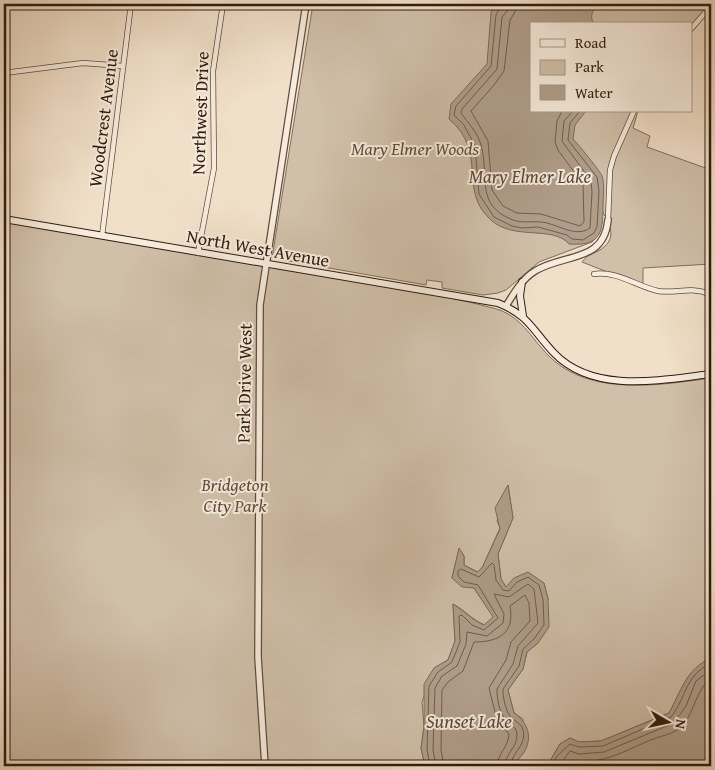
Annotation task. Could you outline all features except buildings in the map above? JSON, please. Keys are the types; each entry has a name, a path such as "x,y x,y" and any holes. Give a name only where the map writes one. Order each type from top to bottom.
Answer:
{"main road":[{"name":"North West Avenue","path":"4,219 467,297 506,306 523,316 555,354 574,368 589,374 637,381 711,374"},
{"path":"522,282 520,296 523,316"}],"street":[{"name":"Woodcrest Avenue","path":"102,236 131,4"},
{"name":"Northwest Drive","path":"198,253 214,162 213,71 223,4"},
{"name":"Park Drive West","path":"264,766 258,694 260,314 265,264 306,4"},
{"path":"692,29 711,6"},
{"path":"4,73 83,63 124,66"},
{"path":"506,306 522,282 530,275 549,264 596,248 605,236 608,220 610,170 614,156 634,112"},
{"path":"4,193 4,219"},
{"path":"594,274 611,274 658,291 700,291 709,294 711,289"},
{"path":"4,763 18,766"}],"green space":[{"name":"Mary Elmer Woods","path":"313,4 711,4 711,7 692,27 692,22 530,22 530,112 638,112 633,128 650,136 647,147 711,170 711,264 643,268 643,286 582,262 587,256 604,247 610,237 610,227 602,211 597,236 592,242 539,262 506,290 498,293 483,295 442,288 442,282 427,280 426,285 272,258"},
{"name":"Bridgeton City Park","path":"4,219 395,287 493,308 503,311 518,321 549,356 566,369 584,378 605,383 648,385 711,378 711,658 690,674 669,713 601,741 579,742 570,738 560,744 547,766 516,766 516,762 524,752 523,719 514,713 508,690 523,669 527,652 538,643 548,599 544,583 506,587 501,579 498,554 513,518 508,485 497,521 500,528 482,568 478,572 464,565 464,556 459,549 452,578 474,588 494,617 485,625 453,604 455,641 448,660 434,668 422,702 424,727 421,748 425,766 4,766"}],"water":[{"name":"Mary Elmer Lake","path":"499,4 597,4 593,11 593,22 530,22 530,112 585,112 575,125 573,139 602,176 604,187 602,224 598,236 587,243 569,244 562,238 553,235 522,232 500,226 491,220 481,208 476,196 468,145 461,132 449,119 451,104 487,64 491,12"},
{"name":"Sunset Lake","path":"508,485 513,518 498,554 501,579 506,587 514,578 528,572 544,583 548,599 549,627 538,643 527,652 523,669 508,690 514,713 523,721 528,731 527,747 516,766 425,766 421,748 424,727 424,684 434,668 448,660 455,641 453,604 484,625 493,617 474,588 462,587 452,578 459,548 464,556 464,565 477,572 482,568 500,529 495,508"},
{"name":"Sunset Lake","path":"711,658 711,766 547,766 560,744 570,738 579,742 601,741 669,713 685,681 695,668"}]}
